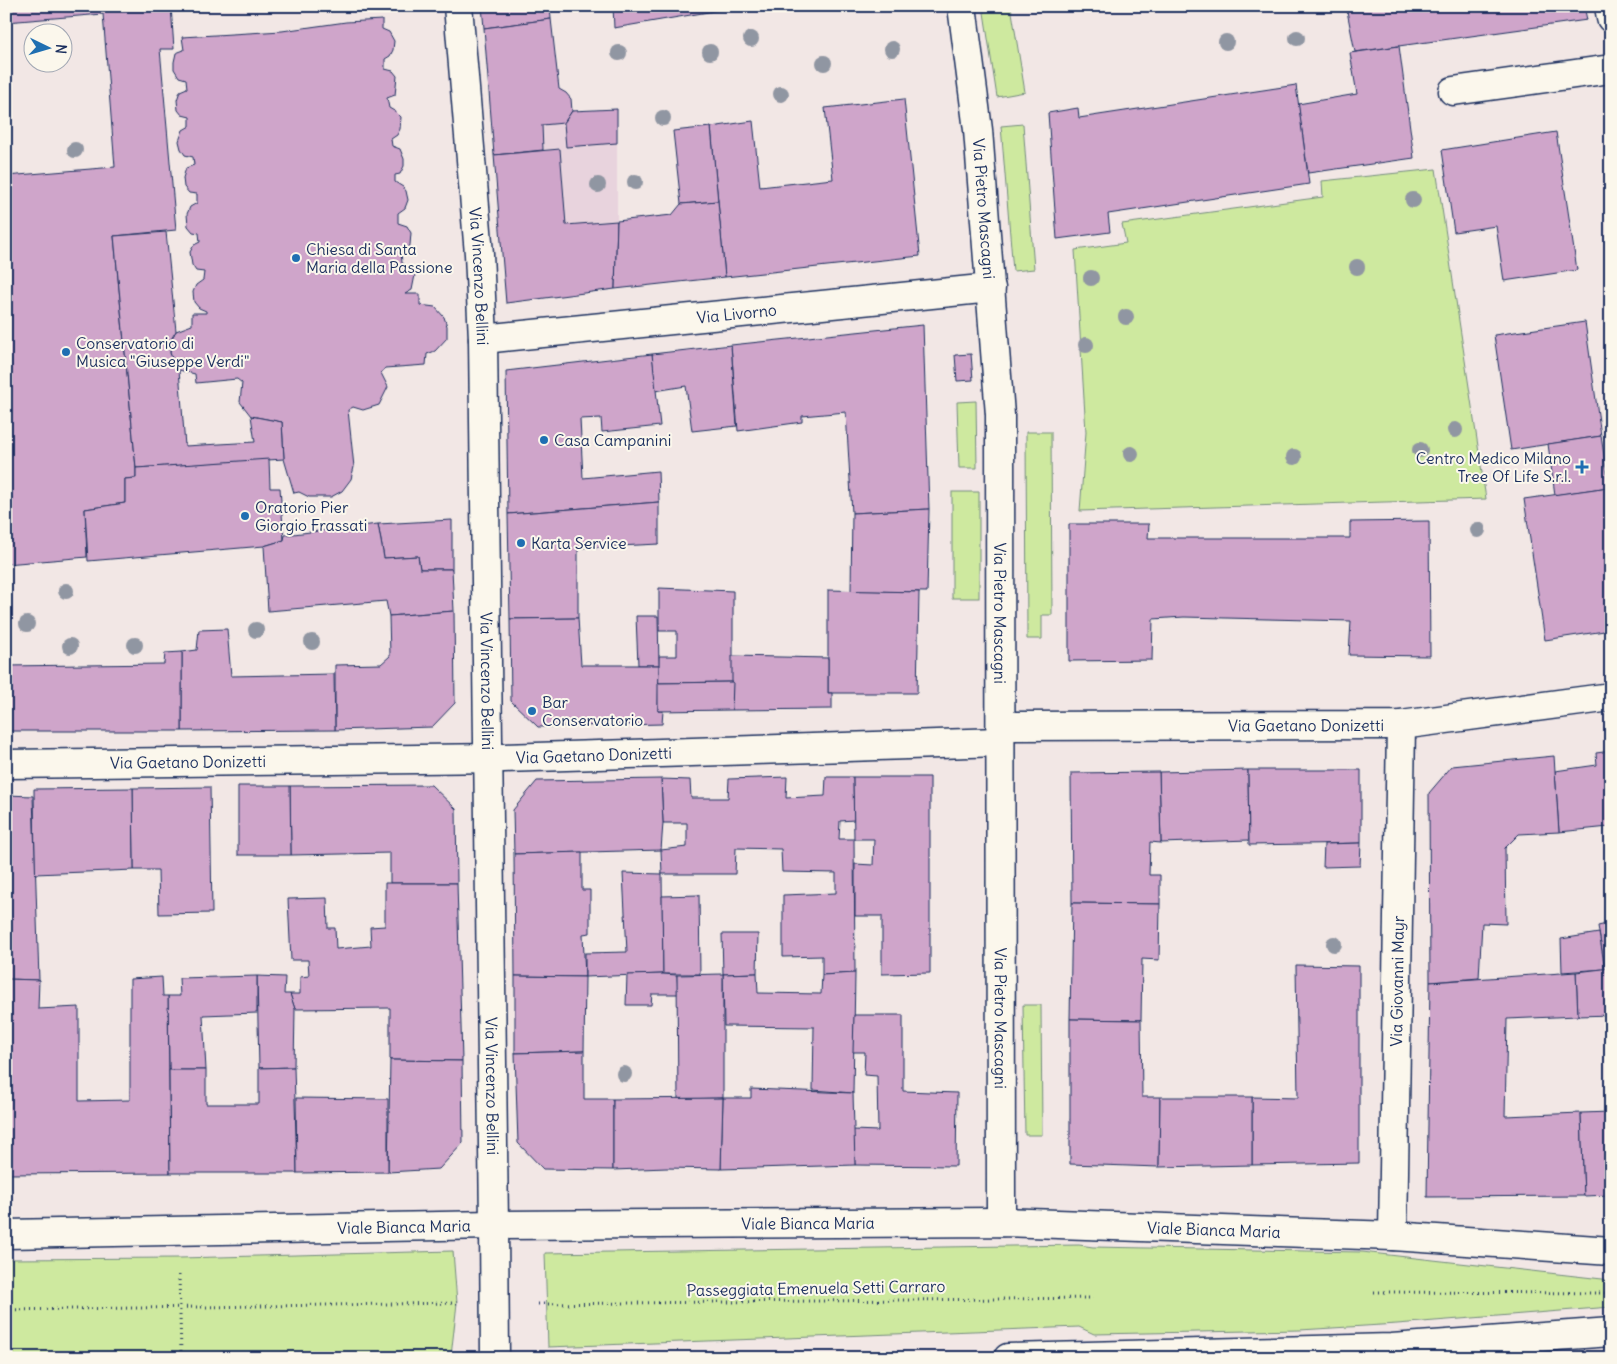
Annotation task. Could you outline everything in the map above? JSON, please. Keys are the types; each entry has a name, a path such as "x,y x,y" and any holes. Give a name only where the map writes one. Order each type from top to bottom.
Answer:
{"street":[{"name":"Via Vincenzo Bellini","path":"458,6 479,254 483,339 495,1358"},
{"name":"Via Pietro Mascagni","path":"962,6 978,130 1000,416 1001,1222"},
{"path":"1609,6 1611,18"},
{"path":"1452,91 1611,69"},
{"name":"Via Livorno","path":"483,339 991,288"},
{"name":"Via Gaetano Donizetti","path":"6,764 488,758 1000,734 1402,725 1611,697"},
{"name":"Via Giovanni Mayr","path":"1393,1236 1402,725"},
{"name":"Viale Bianca Maria","path":"6,1234 494,1225 1001,1222 1393,1236 1611,1251"},
{"path":"1008,1358 1392,1353 1611,1332"}],"path":[{"path":"179,1275 181,1353"},
{"path":"1374,1292 1611,1294"},
{"name":"Passeggiata Emenuela Setti Carraro","path":"538,1304 1093,1298"},
{"path":"6,1310 457,1303"}],"shaded area":[{"path":"617,109 615,289 506,303 494,155 543,150 542,125 564,123 572,111"}],"green space":[{"path":"983,6 1011,6 1025,92 997,97"},
{"path":"1023,124 1034,269 1013,271 1001,126"},
{"path":"1436,169 1486,499 1080,511 1086,432 1075,250 1126,243 1122,224 1323,197 1322,181"},
{"path":"976,401 977,468 959,468 957,402"},
{"path":"1026,432 1051,432 1052,615 1042,615 1042,639 1027,639"},
{"path":"952,492 979,492 979,598 952,598"},
{"path":"1023,1005 1041,1005 1042,1135 1025,1135"},
{"path":"1079,1245 1093,1247 1362,1252 1611,1280 1611,1307 1300,1330 1094,1334 1079,1327 548,1347 545,1253"},
{"path":"453,1251 457,1303 451,1356 373,1358 6,1358 6,1259 180,1258"}],"building":[{"name":"Conservatorio di Musica \"Giuseppe Verdi\"","path":"6,6 171,6 174,49 160,49 176,230 114,236 136,468 136,478 125,479 125,503 85,509 87,557 6,564 6,176 115,167 103,14 6,22"},
{"path":"482,6 550,6 551,19 484,28"},
{"path":"613,6 719,6 720,10 614,28"},
{"path":"719,6 740,6 720,10"},
{"path":"1346,6 1584,6 1587,20 1355,52"},
{"path":"551,19 559,89 571,99 572,111 564,123 542,125 543,150 494,155 484,28"},
{"name":"Chiesa di Santa Maria della Passione","path":"382,20 382,29 389,32 394,41 390,56 385,59 385,69 393,71 397,76 395,95 387,98 389,108 401,117 400,129 397,135 391,139 392,146 400,149 404,159 404,166 400,174 395,175 395,182 406,191 408,200 405,208 398,213 398,223 407,226 411,233 410,245 407,250 401,251 402,263 411,268 415,275 412,290 405,294 420,294 420,305 435,307 444,317 447,326 447,338 435,351 427,354 426,365 385,368 381,373 388,387 379,405 363,410 353,407 348,410 354,467 351,479 342,491 331,497 309,497 299,492 294,493 284,459 282,422 251,416 240,402 242,383 237,379 196,383 195,374 179,370 175,366 170,353 170,341 176,331 192,325 192,313 206,313 194,302 193,292 196,285 203,280 204,272 196,271 192,265 190,252 194,245 200,242 199,233 193,232 188,226 187,214 190,207 197,203 197,194 189,193 184,187 183,178 186,168 194,165 193,157 185,155 179,141 183,130 190,126 190,117 182,115 178,110 177,100 180,91 187,88 186,79 179,77 174,69 174,62 176,53 184,50 182,37 282,31 346,22"},
{"path":"1399,46 1414,158 1308,173 1298,104 1357,94 1350,53"},
{"path":"1296,85 1309,184 1108,214 1110,232 1057,239 1048,113 1078,108 1079,118"},
{"path":"904,99 920,256 725,277 711,127 753,121 760,187 833,179 825,108"},
{"path":"617,109 617,143 566,147 564,123 572,111"},
{"path":"711,127 718,201 681,204 673,131"},
{"path":"1556,132 1577,270 1504,281 1496,226 1454,232 1442,150"},
{"path":"560,149 566,225 617,221 615,289 506,303 494,155"},
{"path":"718,201 725,277 615,289 617,221 672,215 681,204"},
{"path":"166,232 176,331 170,341 170,353 175,366 179,370 185,446 255,442 251,416 282,422 284,459 136,468 114,236"},
{"path":"1585,322 1601,436 1511,450 1494,335"},
{"path":"923,325 929,509 852,513 846,412 802,416 802,422 738,431 731,345"},
{"path":"731,345 737,426 692,431 686,386 655,391 652,354"},
{"name":"Casa Campanini","path":"652,354 660,426 602,432 601,418 580,419 583,478 658,471 659,502 508,514 506,371"},
{"path":"971,354 973,380 957,381 955,355"},
{"path":"1601,436 1609,487 1555,495 1548,444"},
{"path":"269,459 270,488 280,488 284,540 264,546 88,561 85,509 125,503 125,479 136,478 136,468"},
{"path":"1609,487 1611,499 1611,630 1545,640 1524,499"},
{"path":"659,502 659,544 578,548 578,618 510,619 508,514"},
{"path":"929,509 927,592 851,591 852,513"},
{"path":"452,520 452,569 420,569 418,556 384,558 378,524"},
{"path":"1429,521 1430,656 1349,655 1351,621 1184,617 1153,619 1152,660 1069,661 1069,524 1149,524 1148,538 1350,538 1350,522"},
{"path":"378,524 384,558 418,556 420,569 452,569 454,611 389,616 386,601 268,611 264,546 284,540 285,535"},
{"path":"659,588 733,591 733,682 658,683 659,656 677,656 677,631 659,631"},
{"path":"828,590 919,592 917,693 828,693"},
{"path":"454,611 455,703 432,727 335,730 335,665 381,664 390,656 389,616"},
{"path":"636,616 658,616 659,665 638,665"},
{"path":"578,618 581,665 659,665 658,711 663,711 662,724 538,727 511,701 510,619"},
{"path":"227,629 231,676 334,674 335,730 182,731 182,652 197,650 199,630"},
{"path":"182,652 182,731 7,731 6,666 164,664 165,653"},
{"path":"732,656 828,658 828,693 832,693 832,709 732,710"},
{"path":"733,682 732,710 658,711 658,683"},
{"path":"1611,751 1611,837 1609,827 1559,832 1555,771 1597,765 1596,753"},
{"path":"1554,756 1559,832 1519,834 1505,848 1506,924 1482,923 1479,978 1430,982 1429,793 1452,766"},
{"path":"1248,770 1249,840 1161,843 1159,772"},
{"path":"1248,770 1361,770 1361,843 1249,845"},
{"path":"1159,772 1161,843 1150,842 1149,875 1160,875 1160,904 1072,903 1071,773"},
{"path":"787,777 786,798 825,796 826,777 853,777 854,820 840,821 839,839 854,839 855,973 822,975 822,956 783,957 783,895 836,893 836,873 782,872 781,849 736,848 735,874 662,874 661,850 687,847 687,823 663,823 661,779 690,780 691,798 728,798 729,779"},
{"path":"853,777 930,777 930,973 882,974 882,916 855,916 855,864 873,865 874,839 854,839"},
{"path":"661,779 663,823 661,850 514,854 513,810 537,781"},
{"path":"431,785 456,809 457,883 390,883 390,853 291,855 290,786"},
{"path":"238,786 290,786 291,855 238,855"},
{"path":"210,787 212,913 159,914 158,870 134,870 133,788"},
{"path":"133,788 134,870 35,874 34,789"},
{"path":"6,795 33,796 39,980 6,979"},
{"path":"1361,843 1360,866 1323,867 1324,844"},
{"path":"582,852 582,890 590,890 590,933 583,934 585,977 515,976 514,854"},
{"path":"623,873 662,874 663,974 585,977 585,953 627,952"},
{"path":"385,883 457,883 462,1061 390,1060 390,1008 295,1009 290,994 300,994 300,977 309,976 308,960 291,960 288,899 327,898 328,928 335,928 336,949 371,946 370,927 385,926"},
{"path":"699,895 700,974 663,974 662,896"},
{"path":"1072,903 1160,904 1159,960 1142,959 1141,1020 1070,1019"},
{"path":"1611,923 1611,968 1605,969 1598,926"},
{"path":"1599,933 1605,969 1562,972 1561,939"},
{"path":"722,934 758,934 757,973 723,974"},
{"path":"1296,965 1359,966 1359,1163 1252,1165 1252,1097 1298,1098"},
{"path":"1611,968 1611,1015 1578,1016 1576,972"},
{"path":"1576,972 1578,1016 1507,1019 1505,1116 1581,1113 1584,1196 1427,1197 1430,982"},
{"path":"757,973 758,993 821,994 822,975 855,973 853,1093 813,1090 814,1027 724,1026 723,974"},
{"path":"723,974 723,1098 678,1099 677,975"},
{"path":"627,975 677,975 678,994 652,994 651,1005 626,1005"},
{"path":"257,976 285,977 284,994 290,994 295,1009 294,1067 259,1068"},
{"path":"257,976 257,1013 203,1015 206,1070 169,1070 168,996 180,996 179,978"},
{"path":"515,976 585,977 584,1051 515,1053"},
{"path":"162,977 163,996 168,996 170,1173 6,1174 6,979 39,980 38,1009 79,1007 79,1101 130,1100 130,979"},
{"path":"854,1015 903,1015 903,1091 957,1093 956,1166 855,1165 853,1130 878,1131 877,1076 864,1075 865,1052 853,1052"},
{"path":"1070,1019 1141,1020 1142,1097 1160,1097 1159,1167 1070,1164"},
{"path":"584,1051 584,1099 613,1099 613,1170 543,1169 518,1143 515,1053"},
{"path":"390,1060 462,1061 463,1143 439,1169 388,1172"},
{"path":"294,1067 297,1173 170,1173 169,1070 206,1070 206,1104 259,1104 259,1068"},
{"path":"751,1089 853,1093 855,1165 721,1169 723,1098 751,1098"},
{"path":"1160,1097 1252,1097 1252,1165 1159,1167"},
{"path":"296,1098 388,1099 388,1172 297,1173"},
{"path":"723,1098 721,1169 613,1170 613,1099"},
{"path":"1611,1112 1611,1195 1584,1196 1581,1113"}],"place":[{"name":"Chiesa di Santa Maria della Passione","path":"296,258"},
{"name":"Conservatorio di Musica \"Giuseppe Verdi\"","path":"66,352"},
{"name":"Casa Campanini","path":"544,440"},
{"name":"Centro Medico Milano Tree Of Life S.r.l.","path":"1582,467"},
{"name":"Oratorio Pier Giorgio Frassati","path":"245,516"},
{"name":"Karta Service","path":"521,543"},
{"name":"Bar Conservatorio","path":"532,711"}]}
